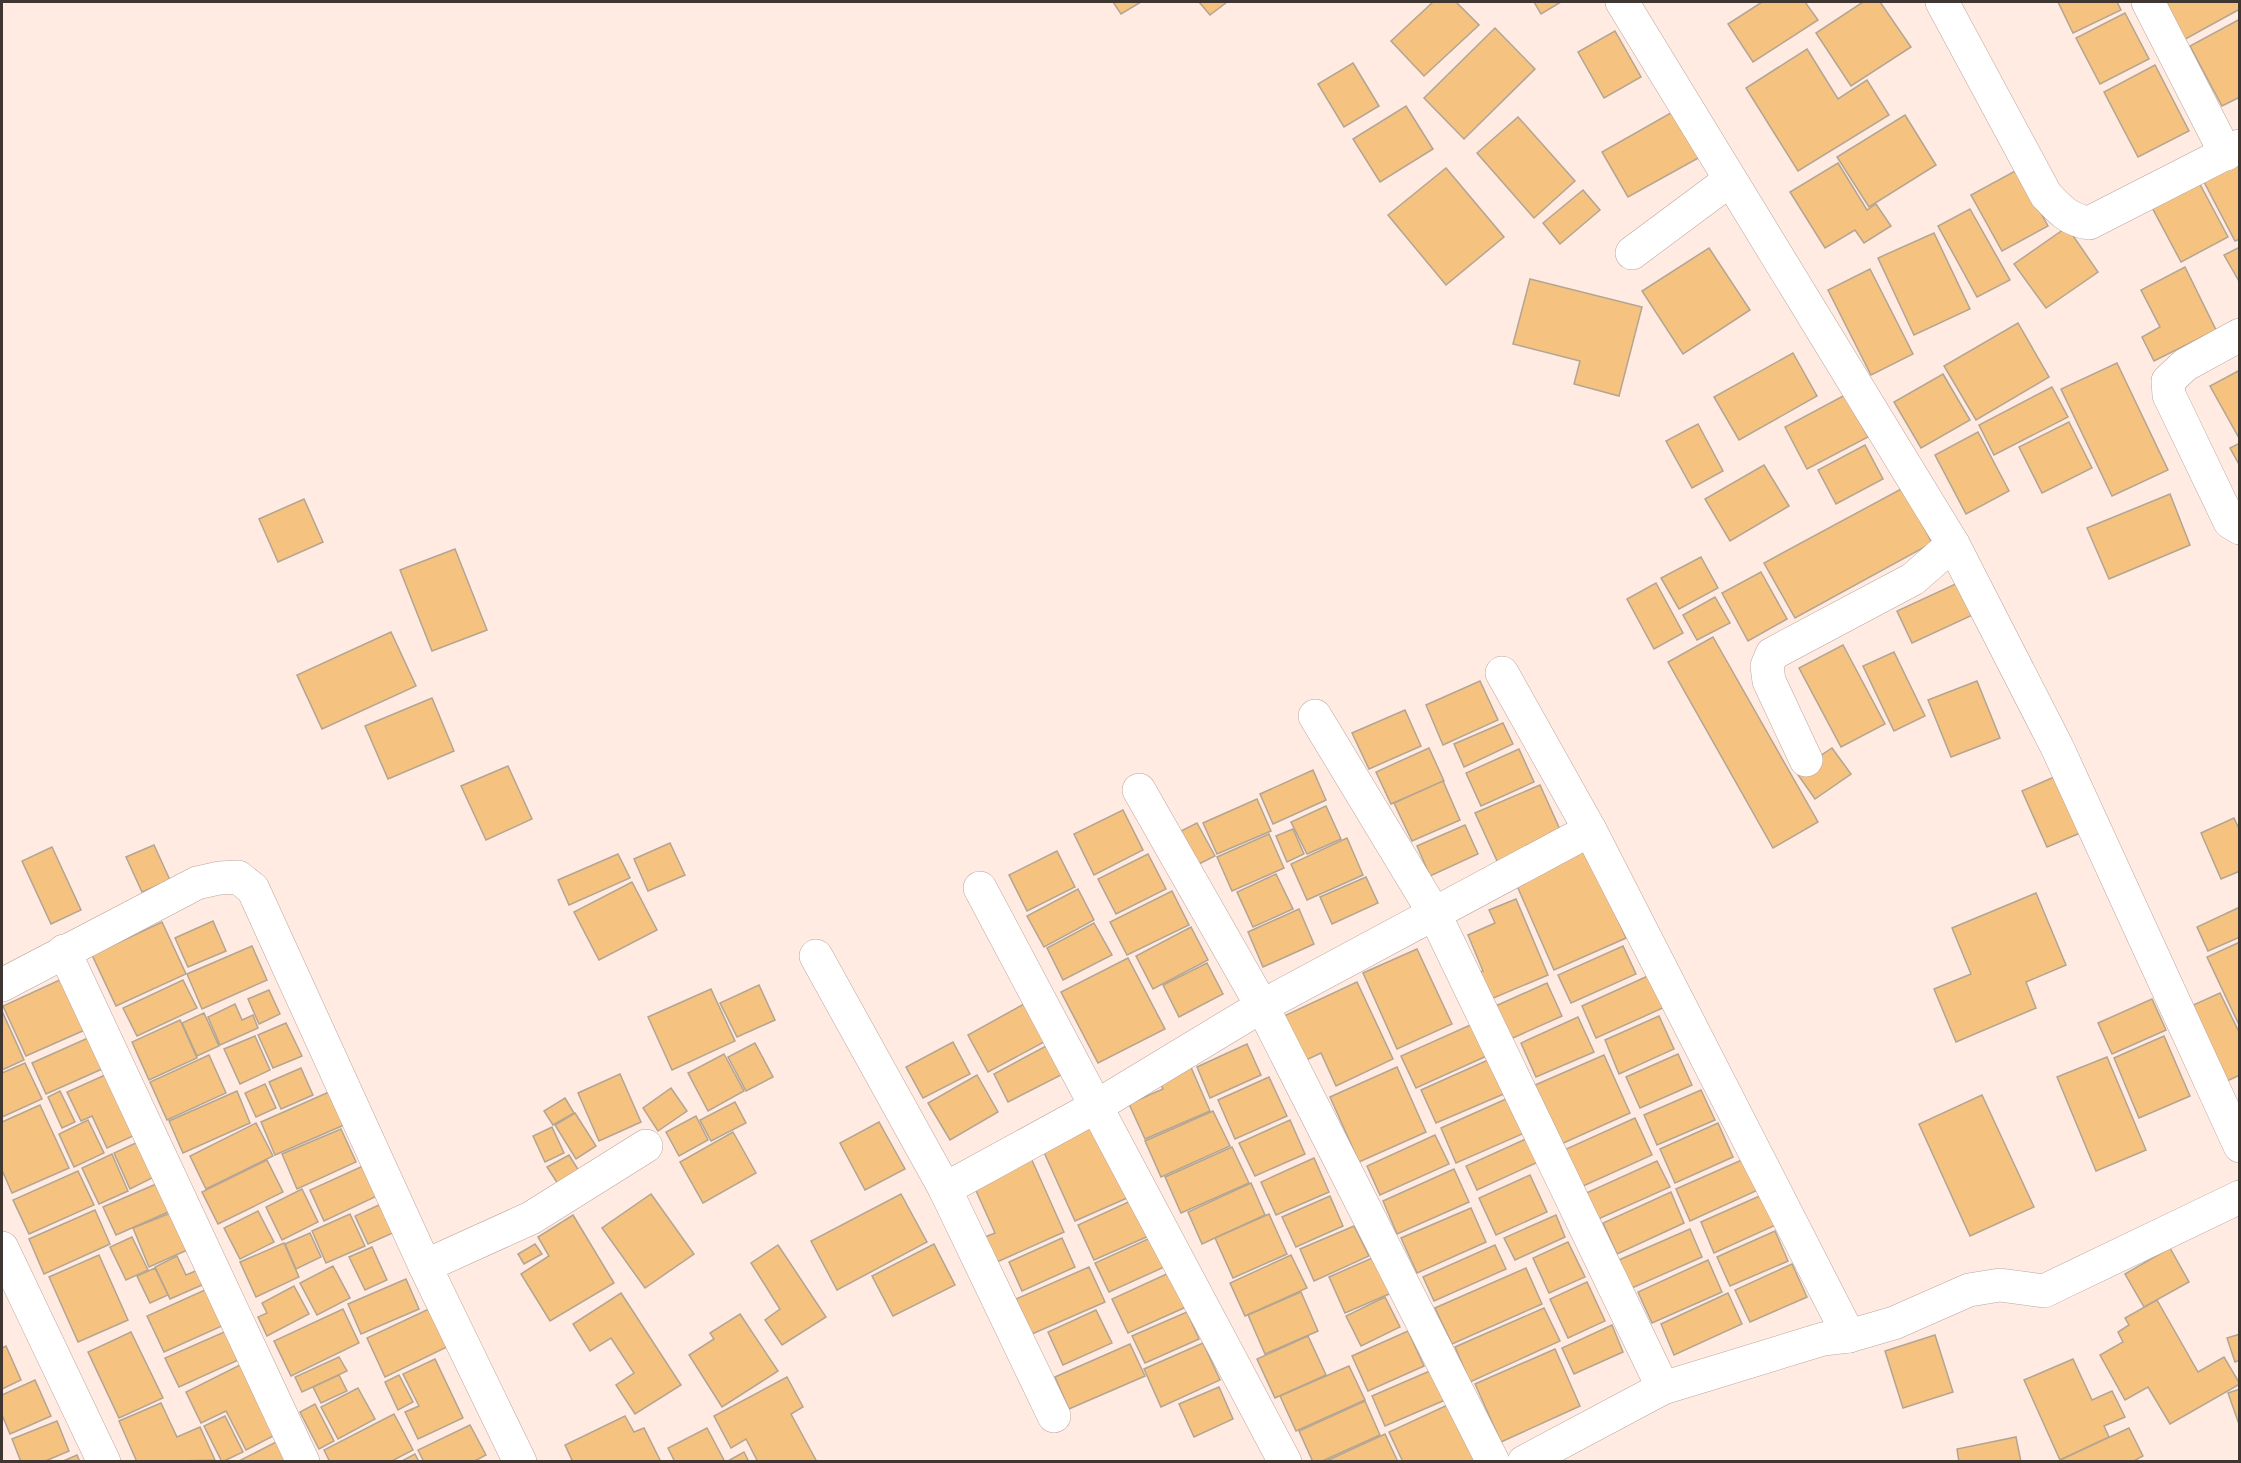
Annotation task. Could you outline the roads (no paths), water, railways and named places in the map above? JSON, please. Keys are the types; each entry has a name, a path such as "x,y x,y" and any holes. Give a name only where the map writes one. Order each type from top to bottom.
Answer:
{"street":[{"path":"1622,2 1953,544 2057,747 2240,1146"},
{"path":"1942,2 2046,195 2063,213 2076,221 2089,223 2233,150 2148,2"},
{"path":"1632,253 1730,180"},
{"path":"2240,336 2184,364 2168,381 2169,395 2230,522 2240,528"},
{"path":"1806,760 1769,681 1767,666 1772,654 1913,579 1953,544"},
{"path":"1502,673 1590,830 1849,1336"},
{"path":"1315,716 1434,913 1663,1388"},
{"path":"1139,790 1262,1006 1493,1461"},
{"path":"945,1189 1095,1107 1262,1006 1590,830"},
{"path":"2,985 197,883 238,877 253,889 425,1266 520,1461"},
{"path":"980,888 1285,1461"},
{"path":"64,951 303,1461"},
{"path":"816,956 945,1189 1054,1416"},
{"path":"425,1266 531,1218 646,1146"},
{"path":"1524,1461 1663,1388 1823,1339 1849,1336 1894,1323 1969,1290 2000,1284 2044,1291 2240,1197"},
{"path":"2,1248 104,1461"}]}
